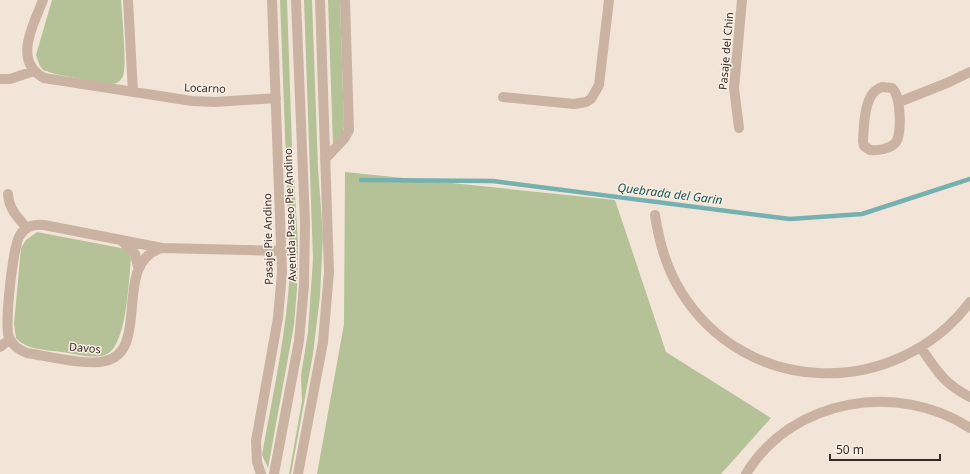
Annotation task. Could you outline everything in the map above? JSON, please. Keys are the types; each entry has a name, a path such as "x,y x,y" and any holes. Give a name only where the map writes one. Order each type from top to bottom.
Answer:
{"street":[{"path":"0,79 10,79 34,71 28,60 27,45 44,0"},
{"path":"128,0 133,92"},
{"name":"Pasaje Pie Andino","path":"261,474 257,462 256,441 278,318 282,251 272,0"},
{"name":"Avenida Paseo Pie Andino","path":"274,474 299,341 304,285 305,222 296,0"},
{"path":"298,474 318,368 327,308 329,235 320,0"},
{"path":"325,159 344,139 349,130 345,0"},
{"path":"503,97 574,104 586,102 591,99 599,85 609,0"},
{"name":"Pasaje del Chin","path":"739,128 734,88 742,0"},
{"name":"Locarno","path":"34,71 49,79 192,101 215,102 276,98"},
{"path":"899,102 970,72"},
{"path":"889,87 897,93 899,102 898,135 896,142 884,149 873,151 866,148 863,144 864,130 872,93 879,88 889,87"},
{"path":"8,194 12,211 27,228"},
{"path":"655,216 658,235 666,260 680,290 691,306 719,334 752,356 789,369 828,374 847,373 886,365 921,348 950,325 970,302"},
{"path":"0,347 10,339 7,325 15,248 19,236 27,228 44,225 162,248 282,251"},
{"name":"Davos","path":"10,339 20,350 27,353 96,362 112,359 118,355 126,342 138,267 135,254 131,248 120,240"},
{"path":"138,267 145,256 162,248"},
{"path":"921,348 943,379 951,387 970,396"},
{"path":"746,474 760,455 787,430 819,413 855,403 873,401 910,403 944,414 970,428"}],"green space":[{"path":"52,0 121,0 125,62 123,76 118,82 114,84 107,84 55,74 43,70 36,55"},
{"path":"280,0 287,0 292,146 298,243 297,289 294,325 268,468 262,455 283,339 290,268"},
{"path":"304,0 312,0 318,168 323,235 320,296 313,354 291,474 289,474 302,401 301,375 308,332 313,259"},
{"path":"328,0 340,0 344,126 343,132 333,145"},
{"path":"345,172 615,200 666,352 771,418 721,474 317,474 344,324"},
{"path":"37,232 126,249 131,258 126,310 119,338 114,348 107,354 91,357 37,349 25,345 16,338 14,324 21,248 26,240"}],"waterway":[{"name":"Quebrada del Garin","path":"361,180 493,181 790,219 862,214 970,179"}]}
